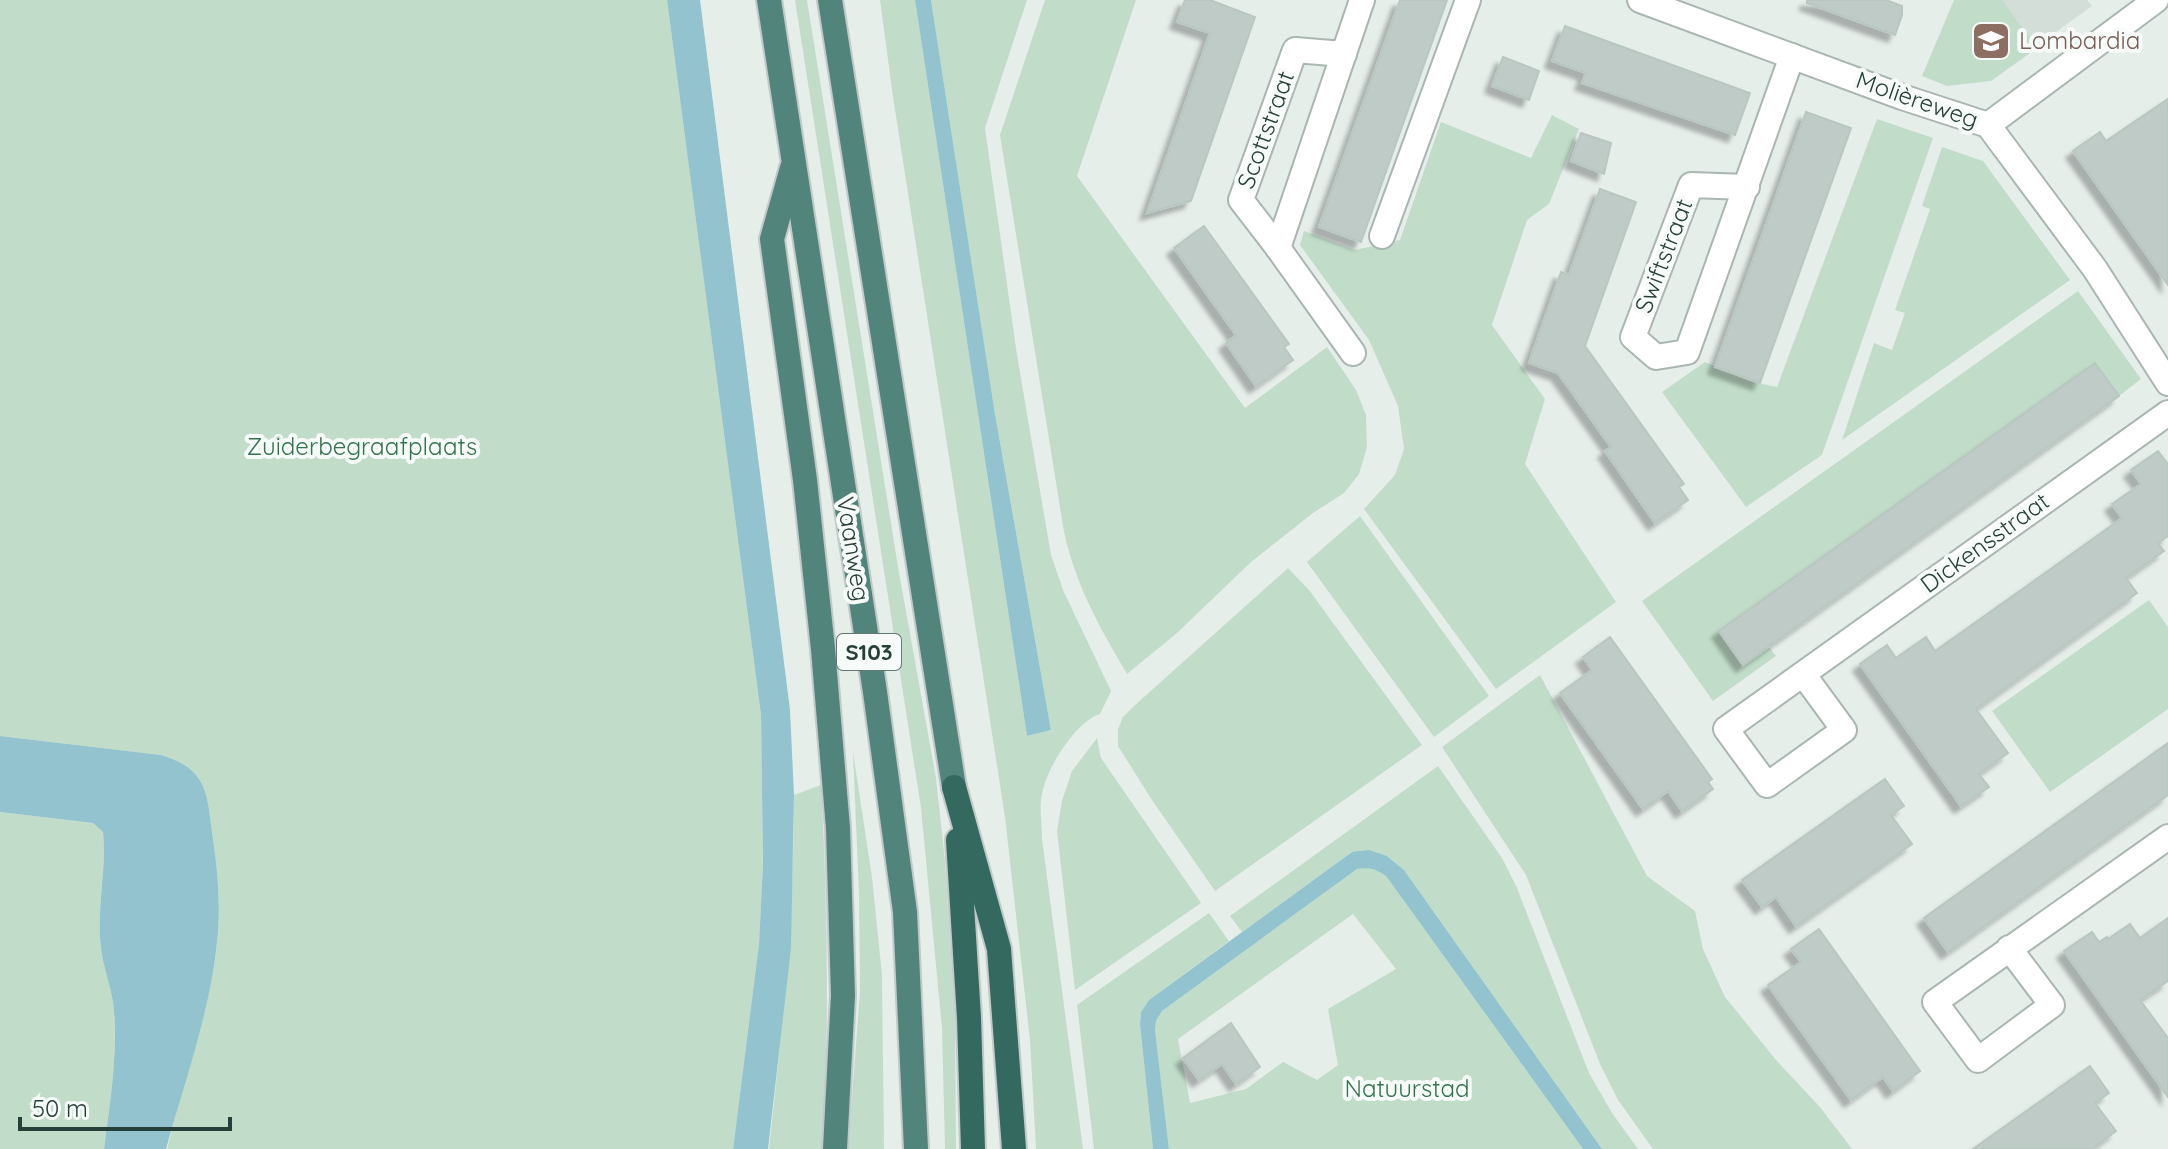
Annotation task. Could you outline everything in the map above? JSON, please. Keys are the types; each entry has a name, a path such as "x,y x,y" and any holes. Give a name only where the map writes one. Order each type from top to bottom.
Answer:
{"highway":[{"name":"Vaanweg","path":"769,0 875,692 905,912 916,1149"},
{"name":"S103","path":"830,0 954,787 969,1018 973,1149"},
{"name":"S103","path":"794,158 772,239 808,510 838,828 843,995 835,1149"},
{"name":"S103","path":"954,787 999,949 1013,1142"}],"street":[{"name":"Scottstraat","path":"1278,248 1362,0"},
{"path":"1382,236 1468,0"},
{"name":"Molièreweg","path":"1640,0 1902,97 1988,125 2095,269 2168,383"},
{"path":"1988,125 2156,0"},
{"name":"Scottstraat","path":"1344,54 1295,50 1241,200 1353,353"},
{"name":"Swiftstraat","path":"1747,187 1691,185 1633,337 1656,357 1687,352 1747,187 1792,56"},
{"name":"Dickensstraat","path":"1803,674 1844,730 1767,785 1726,729 2168,413"},
{"path":"2009,948 2052,1005 1978,1060 1935,1002 2009,948 2168,837"}],"shaded area":[{"name":"Lombardia","path":"1956,0 2087,0 2092,6 1991,79"}],"green space":[{"name":"Zuiderbegraafplaats","path":"0,0 667,0 761,715 763,864 759,944 733,1149 167,1149 216,954 218,878 203,786 189,768 161,755 0,736"},
{"path":"795,0 807,0 898,567 936,778 955,1013 956,1149 945,1149 942,1028 921,808"},
{"path":"880,0 915,0 1027,736 1051,730 995,414 931,0 1027,0 985,128 1017,355 1051,555 1063,590 1111,691 1100,714 1081,726 1056,760 1045,784 1041,805 1042,839 1083,1149 1036,1149 1030,1040 1005,817"},
{"path":"1045,0 1136,0 1077,176 1245,408 1327,347 1356,390 1366,415 1367,447 1359,474 1344,493 1313,513 1251,562 1177,633 1127,674 1082,588 1064,532 1000,135"},
{"name":"Lombardia","path":"1954,0 2002,0 2037,48 1991,81 1947,86 1922,76"},
{"path":"1552,115 1579,129 1549,204 1527,220 1492,325 1545,399 1525,464 1616,602 1496,689 1364,509 1395,475 1404,449 1398,406 1369,340 1300,245 1304,231 1355,250 1400,240 1441,122 1531,158"},
{"path":"1877,119 1933,138 1822,455 1746,507 1662,392 1705,362 1749,381 1777,387"},
{"path":"1942,147 1983,161 2070,280 1842,440 1874,343 1892,350 1905,313 1895,310 1930,209 1922,206"},
{"path":"2078,291 2141,379 2119,396 2095,363 1719,631 1743,665 1769,647 1776,656 1713,701 1642,601"},
{"path":"1360,516 1489,696 1434,737 1307,562"},
{"path":"1288,568 1309,590 1422,745 1215,891 1118,746 1118,729 1123,717 1134,706"},
{"path":"2149,600 2168,627 2168,709 2050,792 1992,711"},
{"path":"1540,675 1647,876 1695,911 1703,949 1725,997 1852,1149 1653,1149 1618,1100 1600,1064 1526,875 1442,747"},
{"path":"1097,738 1101,758 1201,903 1075,990 1057,831 1062,801 1072,771"},
{"path":"853,752 872,877 882,975 884,1149 848,1149 860,992"},
{"path":"1438,766 1502,858 1517,888 1589,1073 1638,1149 1602,1149 1404,870 1387,856 1352,852 1242,932 1230,916"},
{"path":"821,785 827,967 823,1149 769,1149 790,928 794,795"},
{"path":"0,812 93,823 103,832 100,933 115,1020 113,1076 104,1149 0,1149"},
{"name":"Natuurstad","path":"1357,869 1377,869 1386,876 1583,1149 1169,1149 1155,1030 1162,1011","holes":["1353,914 1396,969 1328,1009 1338,1065 1317,1080 1283,1062 1246,1089 1190,1103 1178,1039"]},
{"path":"1209,913 1229,941 1149,1000 1141,1012 1153,1149 1094,1149 1077,1005"}],"water":[{"path":"667,0 700,0 790,710 794,795 791,948 768,1149 733,1149 759,944 763,864 761,715"},
{"path":"915,0 931,0 995,414 1051,730 1027,736"},
{"path":"0,736 161,755 189,768 203,786 218,878 217,942 203,1019 166,1149 104,1149 113,1076 115,1020 100,933 103,832 93,823 0,812"},
{"path":"1369,850 1387,856 1404,870 1602,1149 1583,1149 1386,876 1366,868 1357,869 1162,1011 1155,1030 1169,1149 1153,1149 1140,1024 1141,1012 1149,1000 1352,852"}],"building":[{"path":"1185,0 1210,0 1255,17 1191,201 1147,213 1210,33 1177,22"},
{"path":"1400,0 1447,0 1361,242 1319,227"},
{"path":"1807,0 1886,0 1902,6 1902,15 1895,35 1807,3"},
{"path":"1565,26 1750,93 1735,135 1582,83 1586,73 1552,61"},
{"path":"1503,57 1539,71 1529,100 1492,86"},
{"path":"2168,99 2168,285 2073,151 2100,132 2106,141"},
{"path":"1806,112 1851,128 1760,383 1715,367"},
{"path":"1581,133 1611,143 1604,174 1571,161"},
{"path":"1600,189 1636,202 1585,346 1684,484 1679,487 1688,500 1655,523 1605,451 1611,447 1558,373 1529,363 1561,272 1569,275"},
{"path":"1204,226 1289,344 1284,347 1293,360 1256,386 1226,343 1236,335 1174,248"},
{"path":"2095,363 2119,396 1743,665 1719,631"},
{"path":"2158,451 2168,464 2168,536 2158,543 2164,551 2126,578 2137,593 1976,709 2008,753 1979,774 1989,787 1961,806 1860,664 1887,645 1896,658 1926,637 1935,651 2048,571 2122,518 2112,504 2141,484 2131,470"},
{"path":"1610,637 1712,779 1708,782 1713,789 1682,811 1668,791 1643,809 1560,693 1592,670 1583,657"},
{"path":"2168,743 2168,795 1948,952 1924,918"},
{"path":"1885,779 1904,806 1891,815 1912,844 1796,926 1776,897 1762,907 1742,880"},
{"path":"2168,918 2168,981 2140,1000 2168,1038 2168,1097 2064,951 2092,932 2099,942 2130,924 2140,938"},
{"path":"1819,929 1920,1071 1893,1091 1883,1077 1851,1100 1768,985 1801,962 1791,949"},
{"path":"1231,1023 1260,1067 1236,1084 1222,1064 1199,1080 1183,1058"},
{"path":"2090,1066 2109,1093 2095,1103 2116,1131 2092,1149 1973,1149"}],"place":[{"name":"Lombardia","path":"1991,41"}]}
